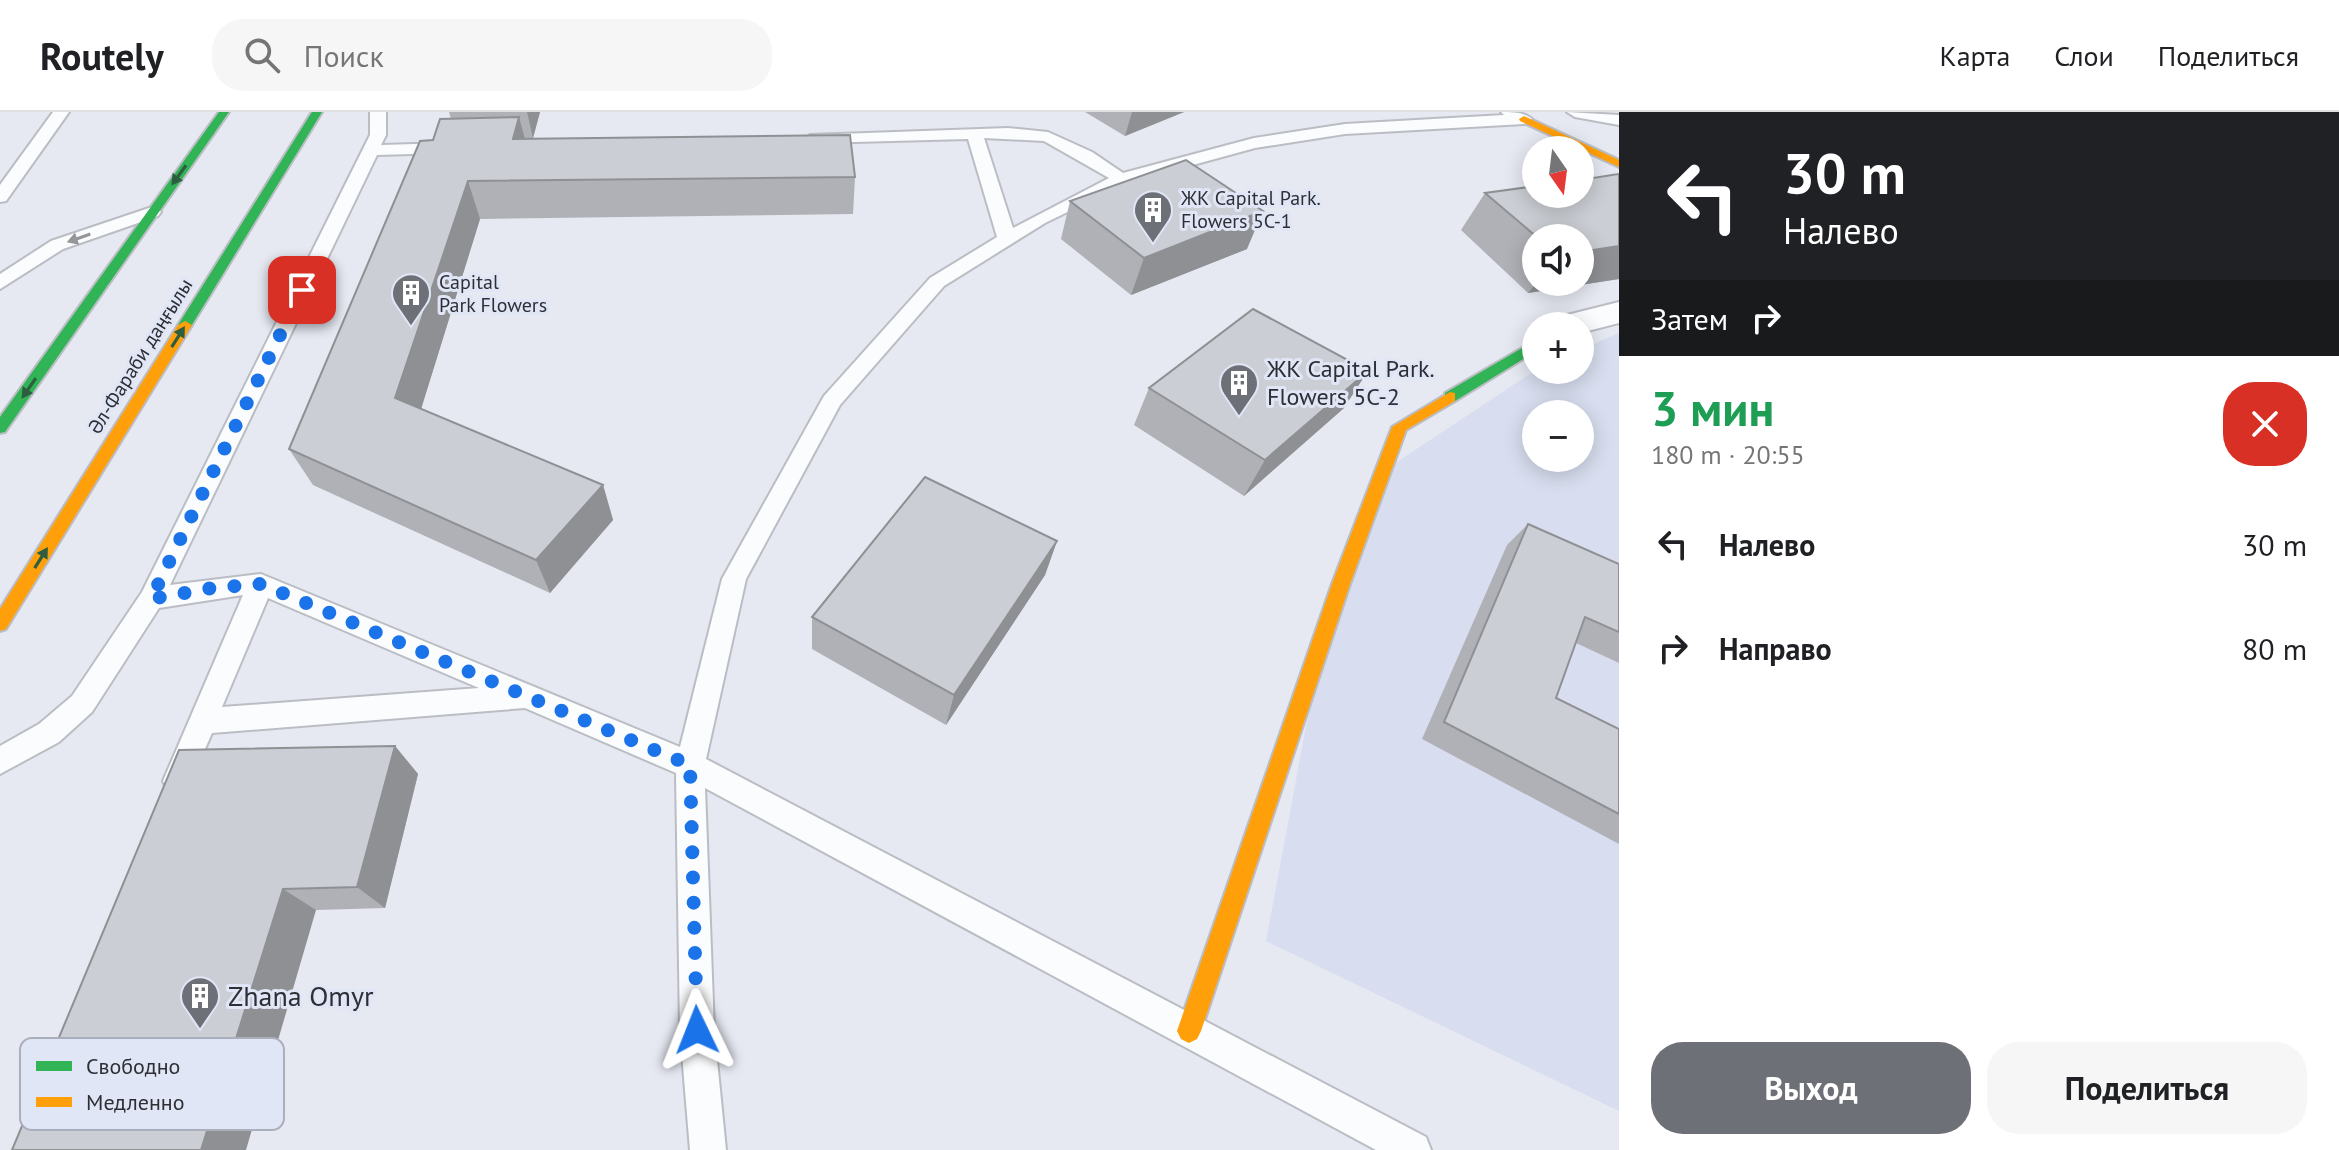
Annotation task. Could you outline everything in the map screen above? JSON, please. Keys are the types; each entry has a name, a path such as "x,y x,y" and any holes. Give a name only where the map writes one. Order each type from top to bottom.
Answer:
{"main road":[{"path":"0,428 224,112"},
{"name":"Әл-Фараби даңғылы","path":"0,624 317,112"},
{"path":"1517,116 1619,164"},
{"path":"1189,1031 1341,584 1400,427 1522,353"}],"street":[{"path":"1594,319 1619,312"}],"lane":[{"path":"0,197 61,112"},
{"path":"0,761 49,733 82,704 151,599 378,135 378,112"},
{"path":"1575,112 1619,120"},
{"path":"708,1150 697,1030 690,765 734,579 832,401 937,282 1039,219 1121,179 1254,143 1345,129 1517,116"},
{"path":"802,138 975,134 1048,137 1086,156 1121,179"},
{"path":"975,134 1007,239"},
{"path":"371,150 470,147"},
{"path":"0,283 57,245 152,212"},
{"path":"151,599 212,588 261,584 690,765 1413,1150"},
{"path":"167,807 261,584"},
{"path":"203,721 528,697"}],"shaded area":[{"path":"1619,333 1619,1111 1266,941 1325,624 1391,466 1522,379 1522,384 1594,384 1594,344"}],"building":[{"path":"519,117 513,139 850,135 855,177 468,181 395,398 603,485 536,560 289,449 420,141 433,140 440,119"},
{"path":"1186,160 1263,211 1144,258 1070,201"},
{"path":"1619,175 1619,246 1594,250 1594,224 1522,224 1485,193 1522,188 1522,208 1594,208 1594,178"},
{"path":"1253,309 1368,371 1265,460 1149,388"},
{"path":"925,477 1057,541 954,695 812,617"},
{"path":"1528,524 1619,564 1619,632 1585,617 1556,698 1619,729 1619,814 1444,722"},
{"path":"395,746 357,887 283,889 236,1038 59,1038 179,750"},
{"path":"20,1130 207,1130 201,1150 12,1150"}],"traffic: fast":[{"path":"0,428 224,112"},
{"path":"185,325 317,112"},
{"path":"1450,397 1522,353"}],"traffic: slow":[{"path":"1524,119 1619,164"},
{"path":"0,624 185,325"},
{"path":"1189,1031 1341,584 1400,427 1450,397"}],"place":[{"name":"ЖК Capital Park. Flowers 5C-1","path":"1153,244"},
{"name":"Capital Park Flowers","path":"411,327"},
{"name":"ЖК Capital Park. Flowers 5C-2","path":"1239,417"},
{"name":"Zhana Omyr","path":"200,1030"}],"route":[{"path":"302,290 151,599 212,588 261,584 690,765 697,1030"}]}
